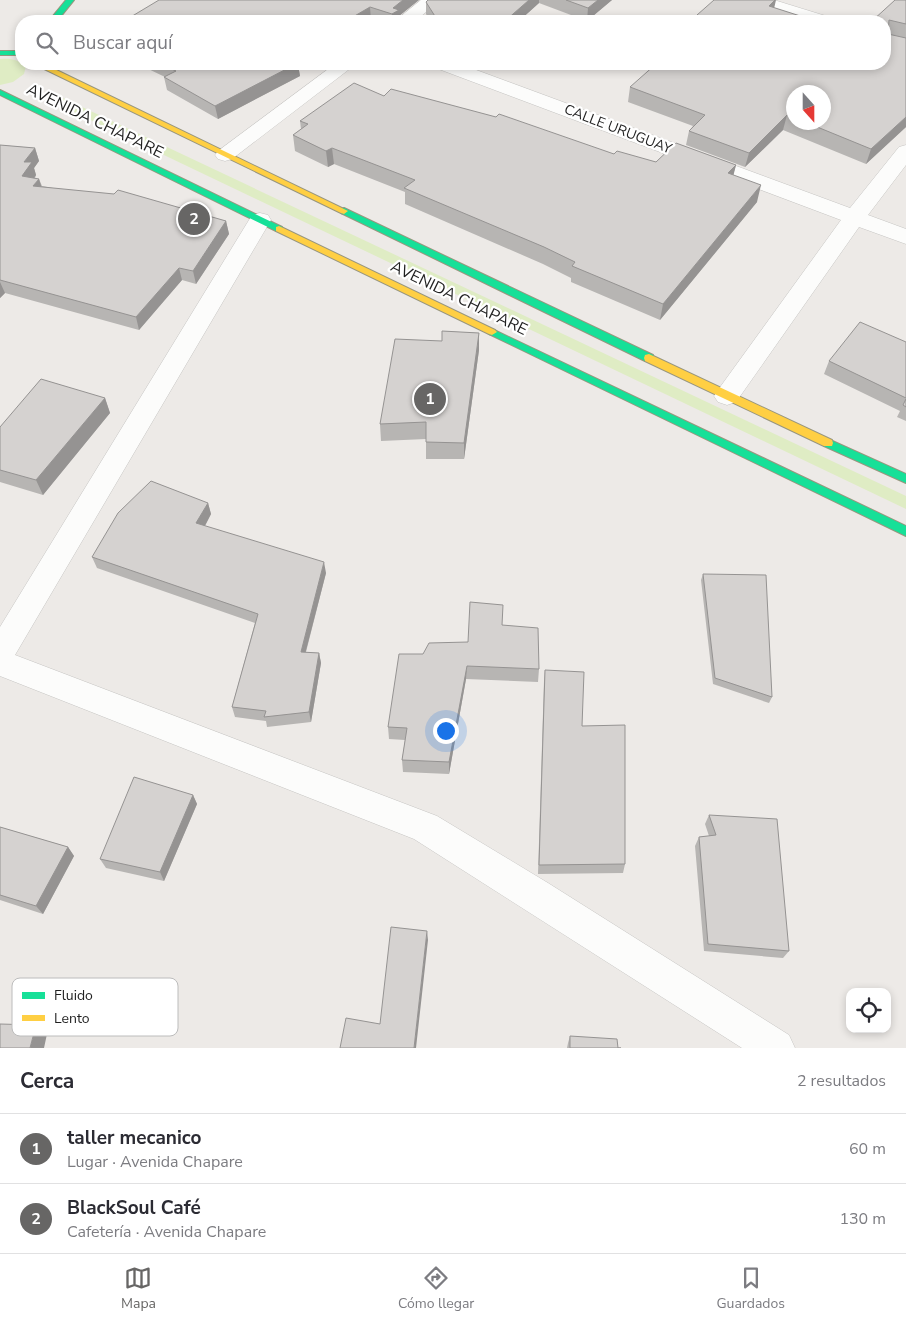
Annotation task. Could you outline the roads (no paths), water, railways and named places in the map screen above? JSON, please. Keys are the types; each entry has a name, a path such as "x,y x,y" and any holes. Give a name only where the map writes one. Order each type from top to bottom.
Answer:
{"main road":[{"path":"58,15 70,0"},
{"path":"0,53 15,54"},
{"name":"AVENIDA CHAPARE","path":"43,70 727,396 906,479"},
{"path":"0,92 15,88"},
{"name":"AVENIDA CHAPARE","path":"0,92 260,220 906,531"}],"street":[{"path":"412,15 432,0"},
{"path":"756,0 804,15"},
{"path":"225,155 339,70"},
{"name":"CALLE URUGUAY","path":"459,70 906,237"},
{"path":"727,396 854,218 906,151"},
{"path":"0,653 260,220"},
{"path":"0,663 425,827 536,894 776,1048"}],"place":[{"name":"BlackSoul Café","path":"194,219"},
{"name":"taller mecanico","path":"430,399"}]}
